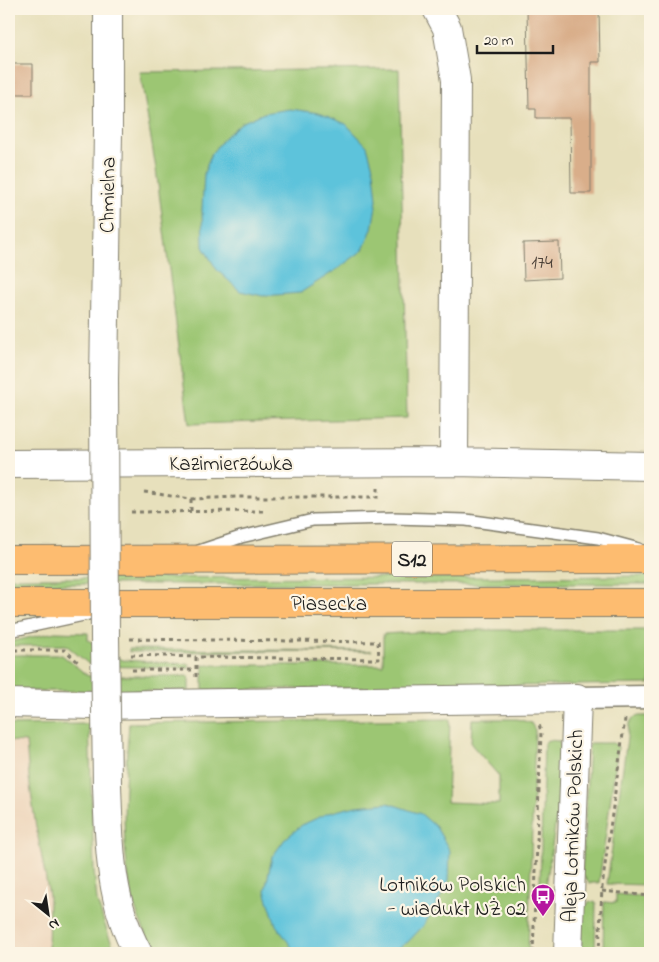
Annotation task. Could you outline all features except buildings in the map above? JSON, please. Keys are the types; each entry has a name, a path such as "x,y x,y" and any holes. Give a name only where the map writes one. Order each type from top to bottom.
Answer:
{"highway":[{"name":"Piasecka","path":"9,560 650,559"},
{"name":"Piasecka","path":"9,603 650,603"}],"street":[{"name":"Chmielna","path":"108,9 104,380 104,637 107,784 110,858 116,896 124,924 138,953"},
{"path":"437,9 447,28 456,80 454,462"},
{"name":"Kazimierzówka","path":"9,464 454,462 650,466"},
{"path":"9,703 94,705 650,697"},
{"name":"Aleja Lotników Polskich","path":"568,953 577,698"}],"lane":[{"path":"173,560 241,537 314,520 393,518 466,520 598,538 650,552"},
{"path":"9,631 135,603"}],"path":[{"path":"143,492 191,499 237,497 378,497"},
{"path":"126,512 191,511 191,499"},
{"path":"124,639 378,642 379,659 124,655"},
{"path":"9,650 65,650 83,665"},
{"path":"128,670 196,670 196,656"},
{"path":"599,953 602,891 625,720 629,715"},
{"path":"533,953 541,732 538,724"},
{"path":"602,891 650,896"}],"shaded area":[{"path":"9,741 26,741 35,821 49,896 48,953 9,953"}],"green space":[{"path":"399,69 407,418 189,424 156,169 140,72"},
{"path":"650,576 650,584 9,584 9,578"},
{"path":"453,630 650,630 650,684 203,690 203,665 383,665 383,634"},
{"path":"55,632 88,633 88,640 122,660 189,664 189,668 91,666 66,645 9,646 9,642"},
{"path":"129,649 372,651 129,652"},
{"path":"9,655 62,655 88,676 189,676 189,691 9,691"},
{"path":"650,716 650,885 607,884 629,724 633,718"},
{"path":"450,719 447,802 499,804 499,776 471,744 472,719 517,719 531,723 535,730 528,953 155,953 135,907 126,856 124,812 129,723"},
{"path":"89,724 94,871 97,901 116,953 48,953 49,896 35,821 26,742 9,741 9,725"},
{"path":"548,740 559,741 561,748 560,794 546,886 540,885 544,743"},
{"path":"589,743 614,743 618,747 599,883 589,883 582,873"},
{"path":"616,894 650,897 650,953 603,953 604,902 616,903"},
{"path":"589,902 596,902 595,953 580,953 581,912"}],"water":[{"path":"290,109 319,113 346,124 367,146 374,171 377,200 372,229 363,250 300,293 263,296 240,291 217,270 203,247 202,209 204,174 211,154 225,137 241,123 264,113"},
{"path":"388,803 421,814 436,827 450,851 449,880 436,906 423,926 408,942 390,953 299,953 293,949 276,925 265,891 272,857 285,839 302,825 328,813 356,806"}],"place":[{"name":"Lotników Polskich - wiadukt NŻ 02","path":"543,917"}]}
